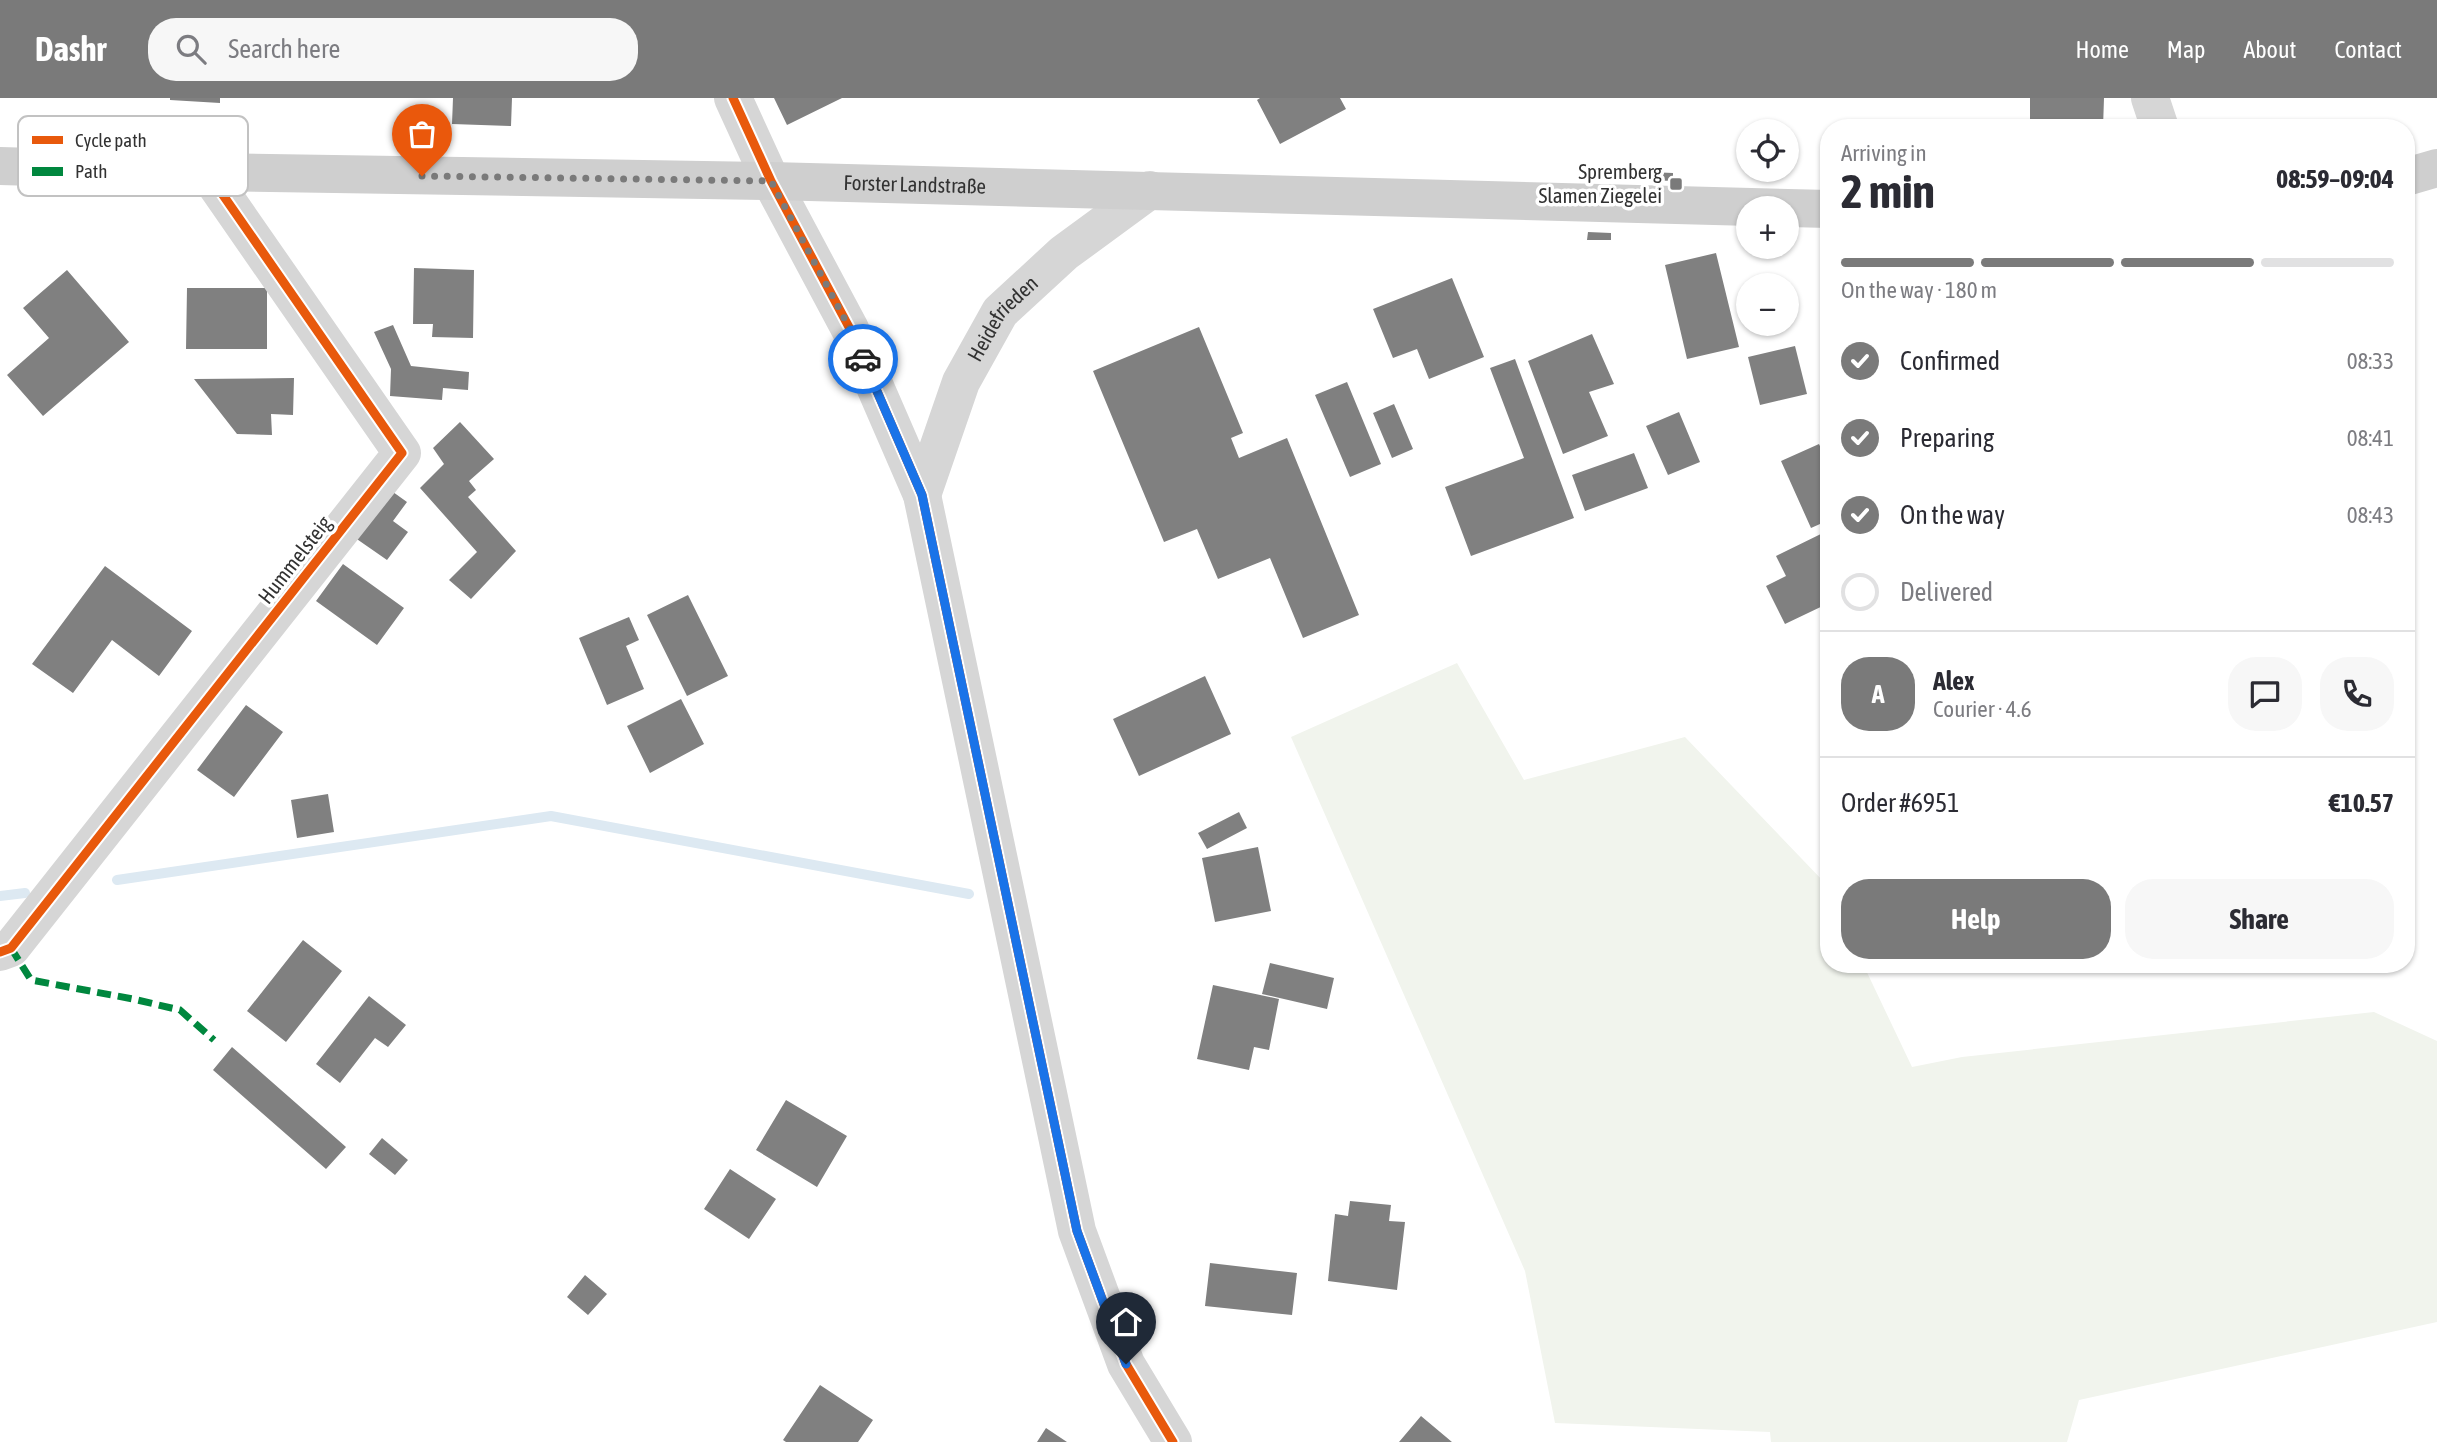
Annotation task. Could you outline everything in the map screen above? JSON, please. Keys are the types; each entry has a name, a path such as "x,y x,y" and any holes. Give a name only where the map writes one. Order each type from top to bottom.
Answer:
{"main road":[{"name":"Forster Landstraße","path":"0,166 18,167"},
{"path":"2415,174 2437,168"},
{"name":"Forster Landstraße","path":"248,173 771,181 1820,209"}],"street":[{"path":"733,98 771,181 850,329 922,495 1077,1231 1126,1364 1173,1442"},
{"path":"2150,98 2157,119"},
{"name":"Heidefrieden","path":"922,495 961,382 1000,312 1064,253 1150,190"},
{"name":"Hummelsteig","path":"0,952 11,948 402,453 224,196"}],"shaded area":[{"path":"1457,663 1524,780 1685,737 1820,878 1820,973 1867,973 1912,1067 1962,1057 2374,1012 2437,1041 2437,1322 2079,1400 2067,1442 1771,1442 1770,1432 1555,1423 1525,1271 1291,737"}],"building":[{"path":"220,98 220,103 170,100"},
{"path":"453,98 512,98 511,126 452,124"},
{"path":"774,98 842,98 787,125"},
{"path":"1340,98 1346,109 1280,144 1257,100"},
{"path":"2030,98 2104,98 2103,119 2030,119"},
{"path":"1649,172 1673,173 1673,181 1649,180"},
{"path":"1588,232 1611,233 1611,240 1587,240"},
{"path":"1716,253 1739,347 1687,359 1665,265"},
{"path":"414,268 474,270 473,338 432,337 433,324 413,324"},
{"path":"67,270 129,342 43,416 7,375 49,338 23,308"},
{"path":"1452,278 1484,357 1429,379 1417,349 1393,358 1373,309"},
{"path":"187,288 267,288 267,349 186,349"},
{"path":"393,325 411,366 469,372 468,390 443,388 442,400 390,396 391,369 374,332"},
{"path":"1199,327 1243,433 1231,438 1239,458 1287,438 1359,615 1303,638 1270,558 1218,579 1197,529 1164,542 1093,371"},
{"path":"1592,334 1614,384 1589,392 1608,436 1563,454 1528,361"},
{"path":"1795,346 1807,394 1760,405 1748,357"},
{"path":"1515,359 1574,518 1471,556 1445,487 1524,458 1490,368"},
{"path":"294,378 293,415 271,414 272,435 237,434 194,379"},
{"path":"1347,382 1381,464 1350,477 1315,395"},
{"path":"1394,404 1413,449 1392,458 1373,413"},
{"path":"1679,412 1700,462 1668,475 1646,426"},
{"path":"460,422 494,459 469,481 476,490 468,497 516,551 471,599 449,580 477,552 420,488 444,464 433,448"},
{"path":"1819,444 1820,524 1811,528 1781,461"},
{"path":"1634,453 1648,488 1585,511 1572,475"},
{"path":"386,487 407,502 393,521 408,532 387,560 351,535"},
{"path":"1820,534 1820,607 1785,624 1766,586 1786,576 1776,556"},
{"path":"343,564 404,608 377,645 316,601"},
{"path":"105,566 192,631 159,676 112,640 73,693 32,664"},
{"path":"688,595 728,676 687,696 647,615"},
{"path":"629,617 639,640 626,646 644,689 607,705 579,638"},
{"path":"1205,676 1231,734 1139,776 1113,719"},
{"path":"681,699 704,744 650,773 627,726"},
{"path":"246,705 283,732 234,797 197,770"},
{"path":"328,794 334,832 297,838 291,800"},
{"path":"1239,812 1247,828 1207,849 1198,833"},
{"path":"1258,847 1271,911 1215,922 1202,858"},
{"path":"303,940 342,971 286,1042 247,1011"},
{"path":"1270,963 1334,978 1327,1009 1262,994"},
{"path":"1213,985 1279,999 1269,1050 1254,1047 1249,1070 1197,1059"},
{"path":"369,996 406,1025 388,1047 375,1038 340,1083 316,1064"},
{"path":"232,1047 346,1147 326,1169 213,1070"},
{"path":"786,1100 847,1136 817,1187 756,1150"},
{"path":"382,1138 408,1160 395,1175 369,1154"},
{"path":"730,1169 776,1199 749,1239 704,1209"},
{"path":"1350,1201 1391,1205 1389,1221 1405,1222 1397,1290 1328,1281 1335,1214 1348,1216"},
{"path":"1210,1263 1297,1273 1292,1315 1205,1306"},
{"path":"585,1275 607,1294 588,1315 567,1297"},
{"path":"820,1385 873,1420 858,1442 783,1440"},
{"path":"1421,1416 1452,1442 1399,1442"},
{"path":"1046,1428 1067,1442 1037,1442"}],"waterway":[{"path":"117,880 551,816 969,894"},
{"path":"0,896 25,893"}],"marked path":[{"path":"11,948 31,980 180,1010 214,1040"}],"cycle path":[{"path":"733,98 771,181 850,329 922,495 1077,1231 1126,1364 1173,1442"},
{"path":"0,952 11,948 402,453 224,196"}],"way so far":[{"path":"422,176 771,181 850,329 863,359"}],"place":[{"name":"Spremberg Slamen Ziegelei","path":"1676,184"}],"route":[{"path":"863,359 922,495 1077,1231 1126,1364"}]}
